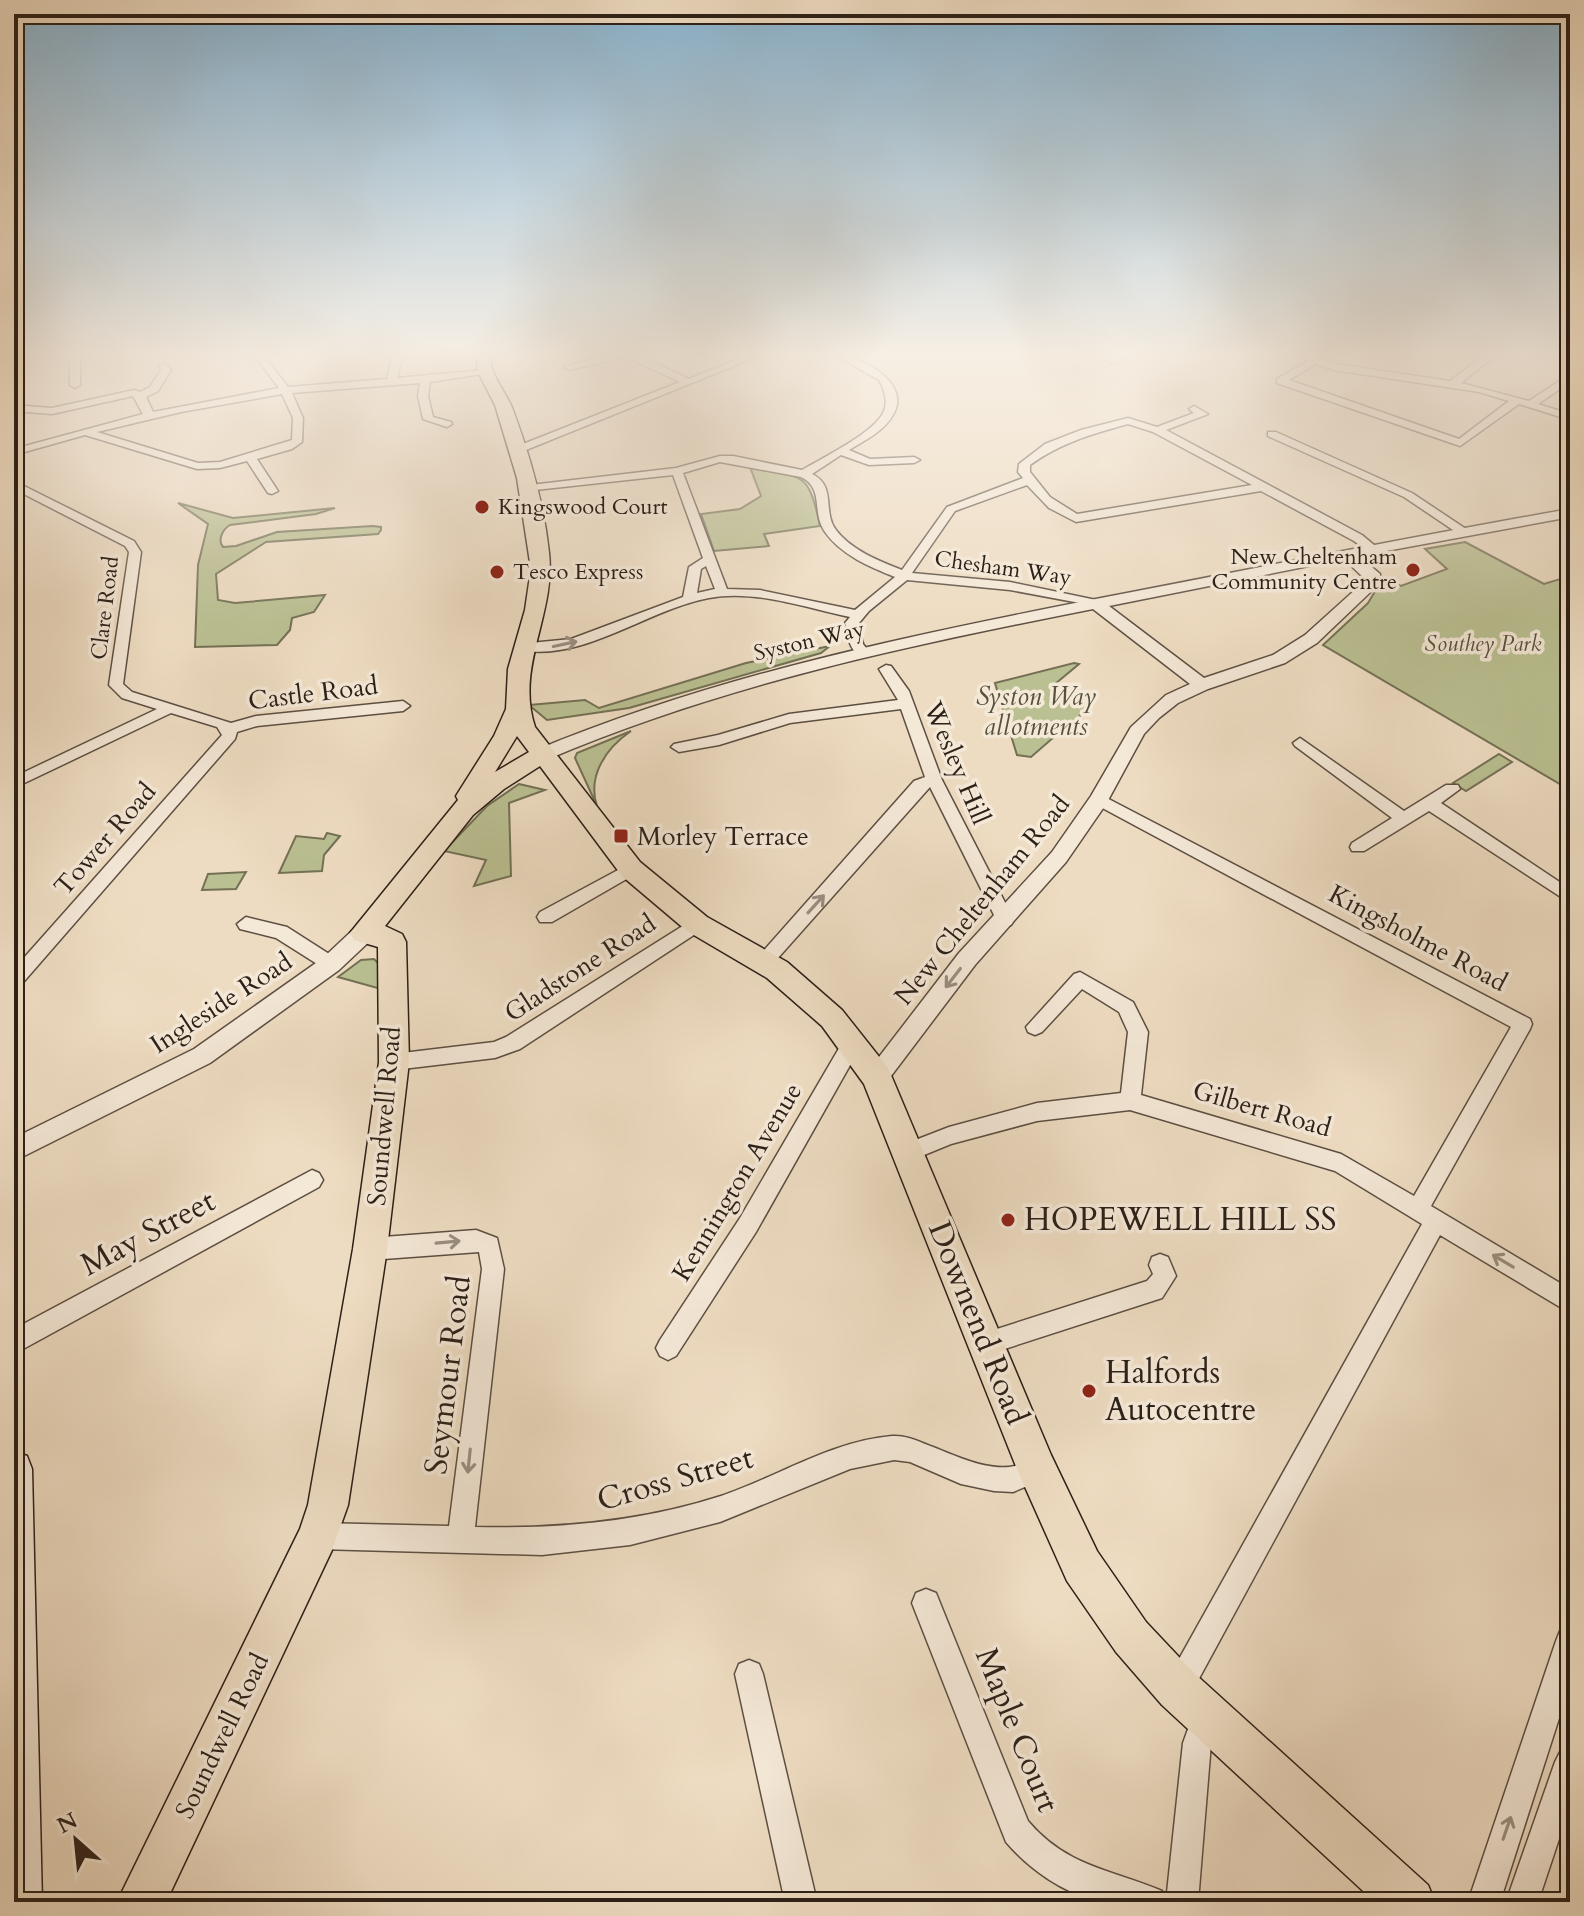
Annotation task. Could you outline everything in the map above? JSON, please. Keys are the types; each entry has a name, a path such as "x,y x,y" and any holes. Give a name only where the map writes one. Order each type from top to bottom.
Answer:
{"main road":[{"path":"364,933 451,823 506,736 516,712 515,684 537,605 541,570 515,443"},
{"path":"451,823 483,792 541,755 516,712"},
{"name":"Downend Road","path":"541,755 631,869 697,924 764,962 832,1018 852,1044 877,1077 1037,1469 1082,1566 1113,1613 1178,1689 1411,1902"},
{"name":"Soundwell Road","path":"141,1902 318,1536 330,1493 370,1249 394,1062 392,942 385,937 364,933"},
{"path":"14,1469 19,1902"}],"street":[{"path":"14,452 44,443"},
{"path":"123,443 197,466 220,465 293,443"},
{"path":"517,450 534,443"},
{"path":"804,474 852,443"},
{"path":"1060,443 1035,455 1025,464 1024,472 1065,516 1076,518 1263,487"},
{"path":"1182,443 1374,550"},
{"path":"1293,443 1408,495 1463,531"},
{"path":"840,451 869,462 914,460"},
{"path":"250,457 272,491"},
{"path":"526,488 677,471 720,459 804,474 820,486 824,496 825,521 834,534 866,557 904,576"},
{"path":"677,471 722,592"},
{"path":"863,653 853,633 852,623 904,576 951,509 1029,480"},
{"name":"Clare Road","path":"14,484 130,544 135,552 116,685 127,695 222,724 229,729"},
{"path":"1348,555 1570,513"},
{"name":"Syston Way","path":"541,755 612,725 751,679 1096,604 1348,555"},
{"name":"New Cheltenham Road","path":"877,1077 967,959 1059,857 1099,799 1137,731 1172,699 1202,685 1279,659 1311,639 1356,600 1375,577 1348,555"},
{"path":"689,599 695,567 709,560"},
{"name":"Chesham Way","path":"904,576 1010,586 1096,604"},
{"path":"525,647 563,645 689,599 722,592 760,594 858,615"},
{"path":"1096,604 1202,685"},
{"name":"Wesley Hill","path":"886,669 902,691 934,780 1005,920"},
{"path":"679,747 719,740 789,719 905,704"},
{"name":"Castle Road","path":"229,729 256,721 403,706"},
{"path":"14,783 168,709"},
{"name":"Tower Road","path":"14,981 230,736 229,729"},
{"path":"719,740 733,749"},
{"path":"1300,743 1404,819"},
{"path":"764,962 920,785 934,780"},
{"path":"1358,847 1452,789"},
{"name":"Kingsholme Road","path":"1099,799 1523,1024 1427,1215"},
{"path":"1429,803 1570,897"},
{"path":"546,917 631,869"},
{"path":"246,924 281,932 331,964"},
{"name":"Gladstone Road","path":"394,1062 495,1050 513,1043 697,924"},
{"name":"Ingleside Road","path":"14,1150 202,1056 331,964 364,933"},
{"path":"1035,1027 1080,979 1126,1007 1138,1032 1130,1101"},
{"name":"Kennington Avenue","path":"668,1348 748,1225 852,1044"},
{"name":"Gilbert Road","path":"907,1153 949,1136 1037,1112 1130,1101 1326,1156 1570,1302"},
{"name":"May Street","path":"14,1342 312,1180"},
{"path":"1178,1689 1427,1215"},
{"name":"Seymour Road","path":"370,1249 476,1240 489,1245 493,1269 461,1538"},
{"path":"986,1343 1154,1290 1165,1276 1160,1265"},
{"name":"Cross Street","path":"318,1536 542,1542 630,1532 720,1509 850,1457 894,1448 910,1450 961,1471 994,1478 1013,1479 1037,1469"},
{"name":"Maple Court","path":"926,1603 1017,1831 1029,1849 1040,1859 1113,1891 1151,1902"},
{"path":"1484,1902 1570,1641"},
{"path":"749,1674 801,1902"},
{"path":"1182,1902 1197,1743 1206,1717"},
{"path":"1522,1902 1570,1762"}],"green space":[{"path":"750,467 801,480 812,495 820,526 764,534 769,546 714,551 701,514 740,509 761,496"},
{"path":"178,503 233,518 335,508 316,514 230,525 222,535 223,547 236,546 277,532 372,526 381,527 381,530 378,534 266,542 216,574 218,600 235,603 325,595 314,612 292,618 290,630 277,645 195,647 198,565 208,524"},
{"name":"Southey Park","path":"1465,542 1544,584 1570,576 1570,790 1323,645 1368,603 1380,583 1390,579 1401,586 1447,569 1425,549"},
{"path":"830,646 821,653 629,708 547,720 529,705 585,700 599,708 746,663"},
{"name":"Syston Way allotments","path":"1079,664 1055,684 1076,701 1087,704 1071,731 1062,730 1031,757 1017,755 995,683"},
{"path":"631,731 614,746 601,764 595,784 597,806 575,758 577,753"},
{"path":"1499,754 1512,762 1466,791 1453,783"},
{"path":"519,784 545,790 509,803 511,876 474,886 486,860 444,851 487,806"},
{"path":"327,833 340,836 324,855 322,871 279,873 296,836 324,839"},
{"path":"246,872 236,889 202,890 208,874"},
{"path":"374,959 380,965 381,989 338,977 361,960"}],"place":[{"name":"Kingswood Court","path":"482,507"},
{"name":"New Cheltenham Community Centre","path":"1413,570"},
{"name":"Tesco Express","path":"497,572"},
{"name":"Morley Terrace","path":"621,836"},
{"name":"HOPEWELL HILL SS","path":"1008,1220"},
{"name":"Halfords Autocentre","path":"1089,1391"}]}
